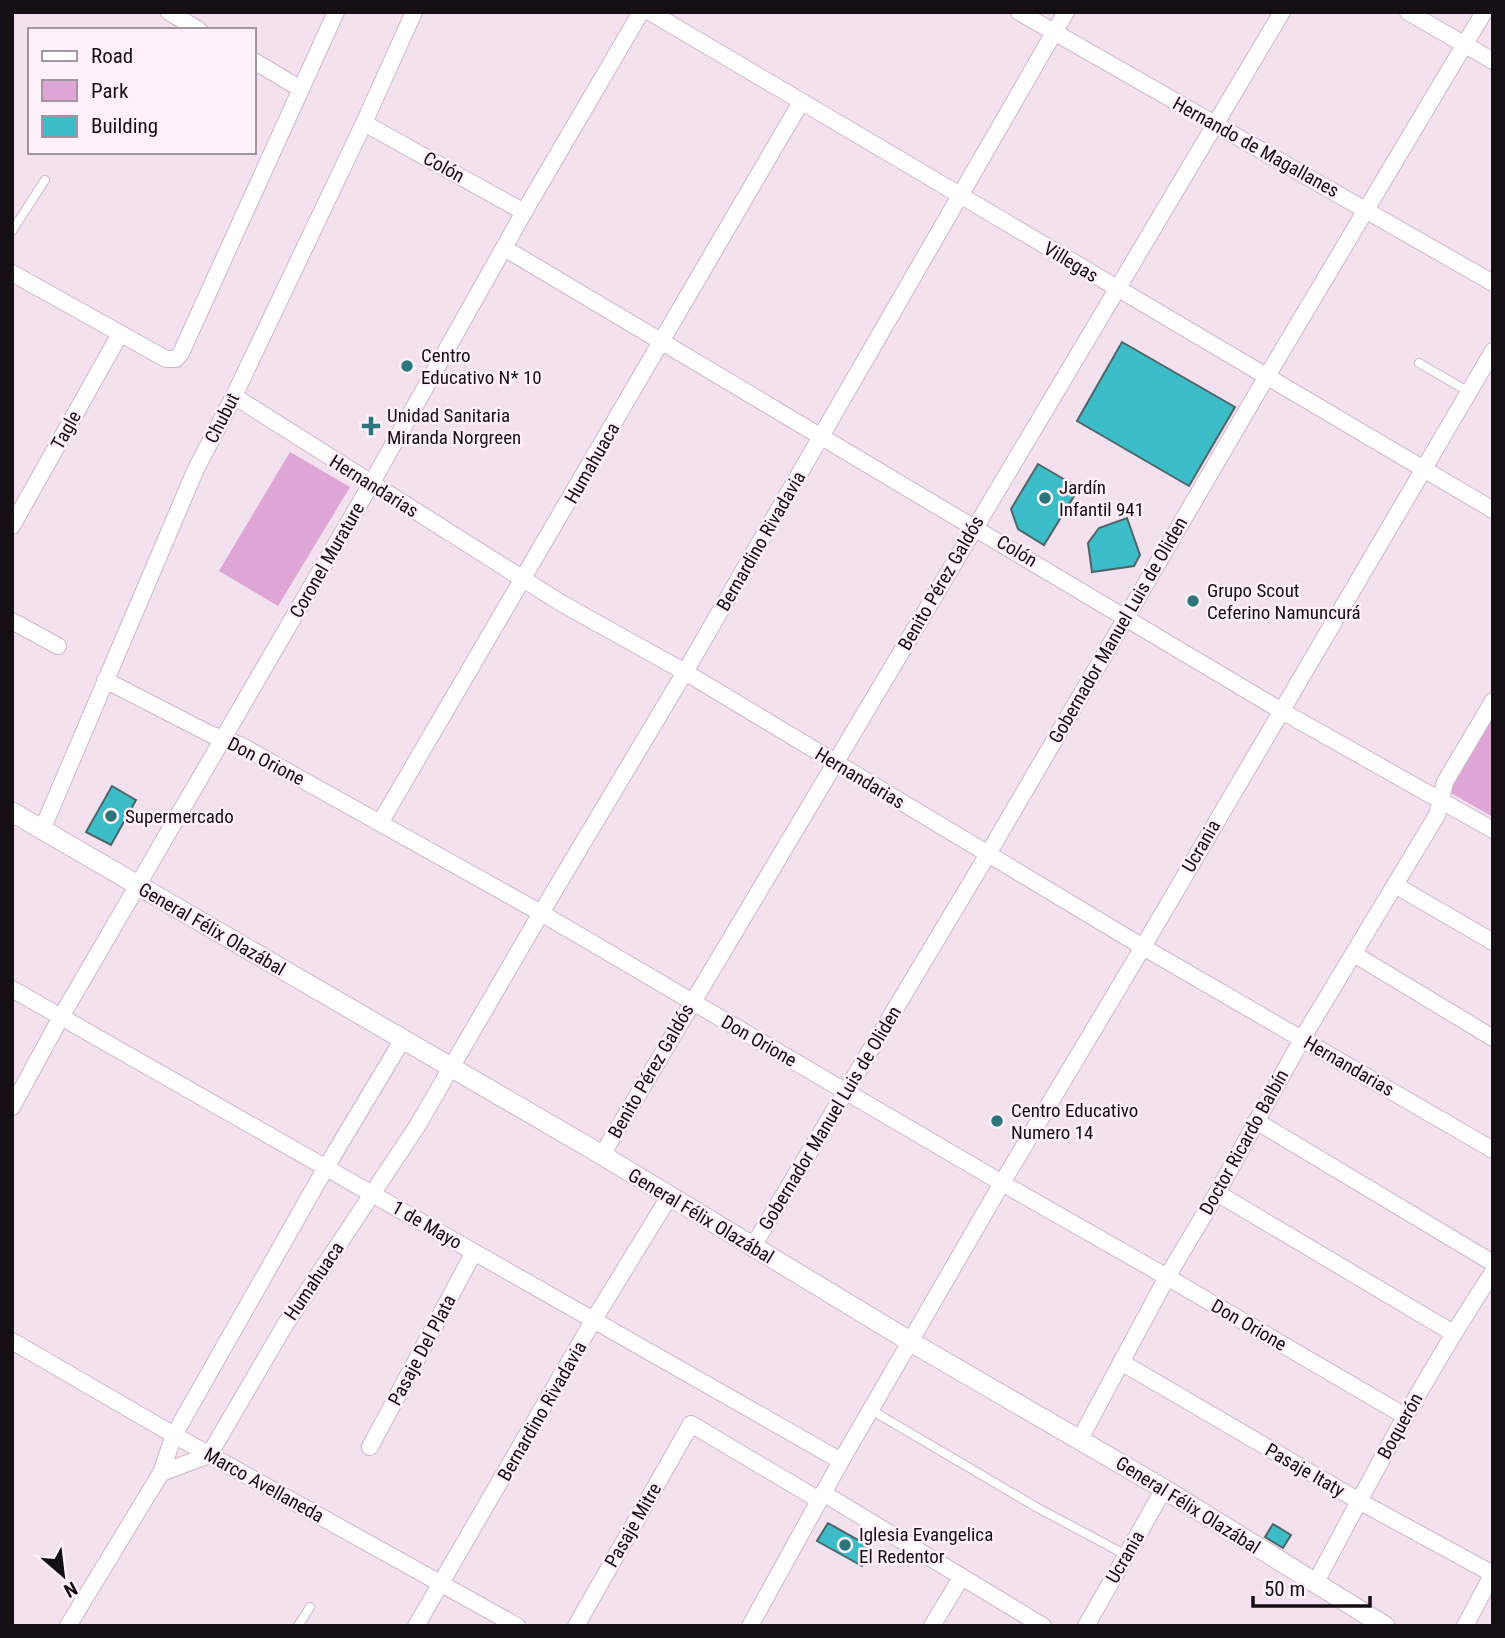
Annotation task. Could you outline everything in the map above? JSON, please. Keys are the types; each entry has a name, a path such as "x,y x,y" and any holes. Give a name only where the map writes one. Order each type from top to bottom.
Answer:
{"street":[{"path":"169,12 196,28"},
{"path":"12,273 166,359 176,359 336,12"},
{"name":"Chubut","path":"42,830 196,468 234,397 365,123 414,12"},
{"name":"Coronel Murature","path":"12,1107 61,1017 641,12"},
{"name":"Villegas","path":"650,12 1493,510"},
{"name":"Hernando de Magallanes","path":"1019,12 1493,283"},
{"name":"Bernardino Rivadavia","path":"452,1067 685,672 1066,12"},
{"name":"Benito Pérez Galdós","path":"602,1155 691,1001 1282,12"},
{"path":"1408,12 1493,61"},
{"name":"Gobernador Manuel Luis de Oliden","path":"752,1248 988,854 1267,376 1484,12"},
{"path":"256,62 301,89"},
{"name":"Humahuaca","path":"380,823 801,102"},
{"name":"Colón","path":"365,123 524,212"},
{"name":"Colón","path":"506,249 1280,710 1493,830"},
{"name":"Tagle","path":"12,526 120,334"},
{"name":"Ucrania","path":"911,1342 1493,351"},
{"name":"Hernandarias","path":"234,397 523,579 685,672 1143,947 1493,1150"},
{"path":"12,621 58,646"},
{"name":"Don Orione","path":"105,680 240,745 541,913 1002,1184 1405,1416"},
{"name":"Doctor Ricardo Balbín","path":"1080,1439 1167,1277 1302,1039 1437,815 1445,782 1493,701"},
{"name":"General Félix Olazábal","path":"12,812 602,1155 752,1248 1164,1489 1385,1626"},
{"path":"1395,885 1493,942"},
{"path":"1354,954 1493,1038"},
{"name":"1 de Mayo","path":"12,989 841,1461"},
{"path":"68,1626 161,1474 174,1436 325,1169 403,1039"},
{"name":"Humahuaca","path":"209,1454 285,1325 416,1128 452,1067"},
{"path":"1256,1121 1493,1263"},
{"path":"1217,1193 1453,1333"},
{"name":"Bernardino Rivadavia","path":"416,1626 668,1197"},
{"name":"Pasaje Del Plata","path":"370,1447 474,1252"},
{"name":"Boquerón","path":"1315,1584 1405,1416 1453,1333 1493,1272"},
{"name":"Marco Avellaneda","path":"12,1341 174,1436 517,1626"},
{"path":"750,1626 821,1496 911,1342"},
{"name":"Pasaje Itaty","path":"1121,1362 1359,1501 1493,1573"},
{"name":"Pasaje Mitre","path":"576,1626 691,1424 821,1496"},
{"path":"161,1474 209,1454"},
{"name":"Ucrania","path":"1086,1626 1164,1489"},
{"path":"821,1496 1043,1626"},
{"path":"1465,1626 1493,1573"},
{"path":"932,1626 961,1578"}],"lane":[{"path":"12,231 45,180"},
{"path":"1419,363 1469,391"},
{"path":"871,1410 1036,1507 1126,1555"},
{"path":"298,1626 310,1607"}],"green space":[{"path":"290,452 350,487 278,606 219,571"},
{"path":"1493,716 1493,817 1449,792"}],"building":[{"path":"1122,342 1235,407 1189,486 1077,421"},
{"name":"Jardín Infantil 941","path":"1038,464 1079,488 1044,545 1018,529 1011,509"},
{"path":"1127,518 1140,555 1134,566 1092,572 1088,543 1099,528"},
{"name":"Supermercado","path":"112,786 136,800 111,845 86,832"},
{"name":"Iglesia Evangelica El Redentor","path":"828,1523 872,1548 862,1566 817,1541"},
{"path":"1273,1524 1291,1535 1283,1548 1265,1537"}],"place":[{"name":"Centro Educativo N* 10","path":"407,366"},
{"name":"Unidad Sanitaria Miranda Norgreen","path":"371,426"},
{"name":"Jardín Infantil 941","path":"1045,498"},
{"name":"Grupo Scout Ceferino Namuncurá","path":"1193,601"},
{"name":"Supermercado","path":"111,816"},
{"name":"Centro Educativo Numero 14","path":"997,1121"},
{"name":"Iglesia Evangelica El Redentor","path":"845,1545"}]}
